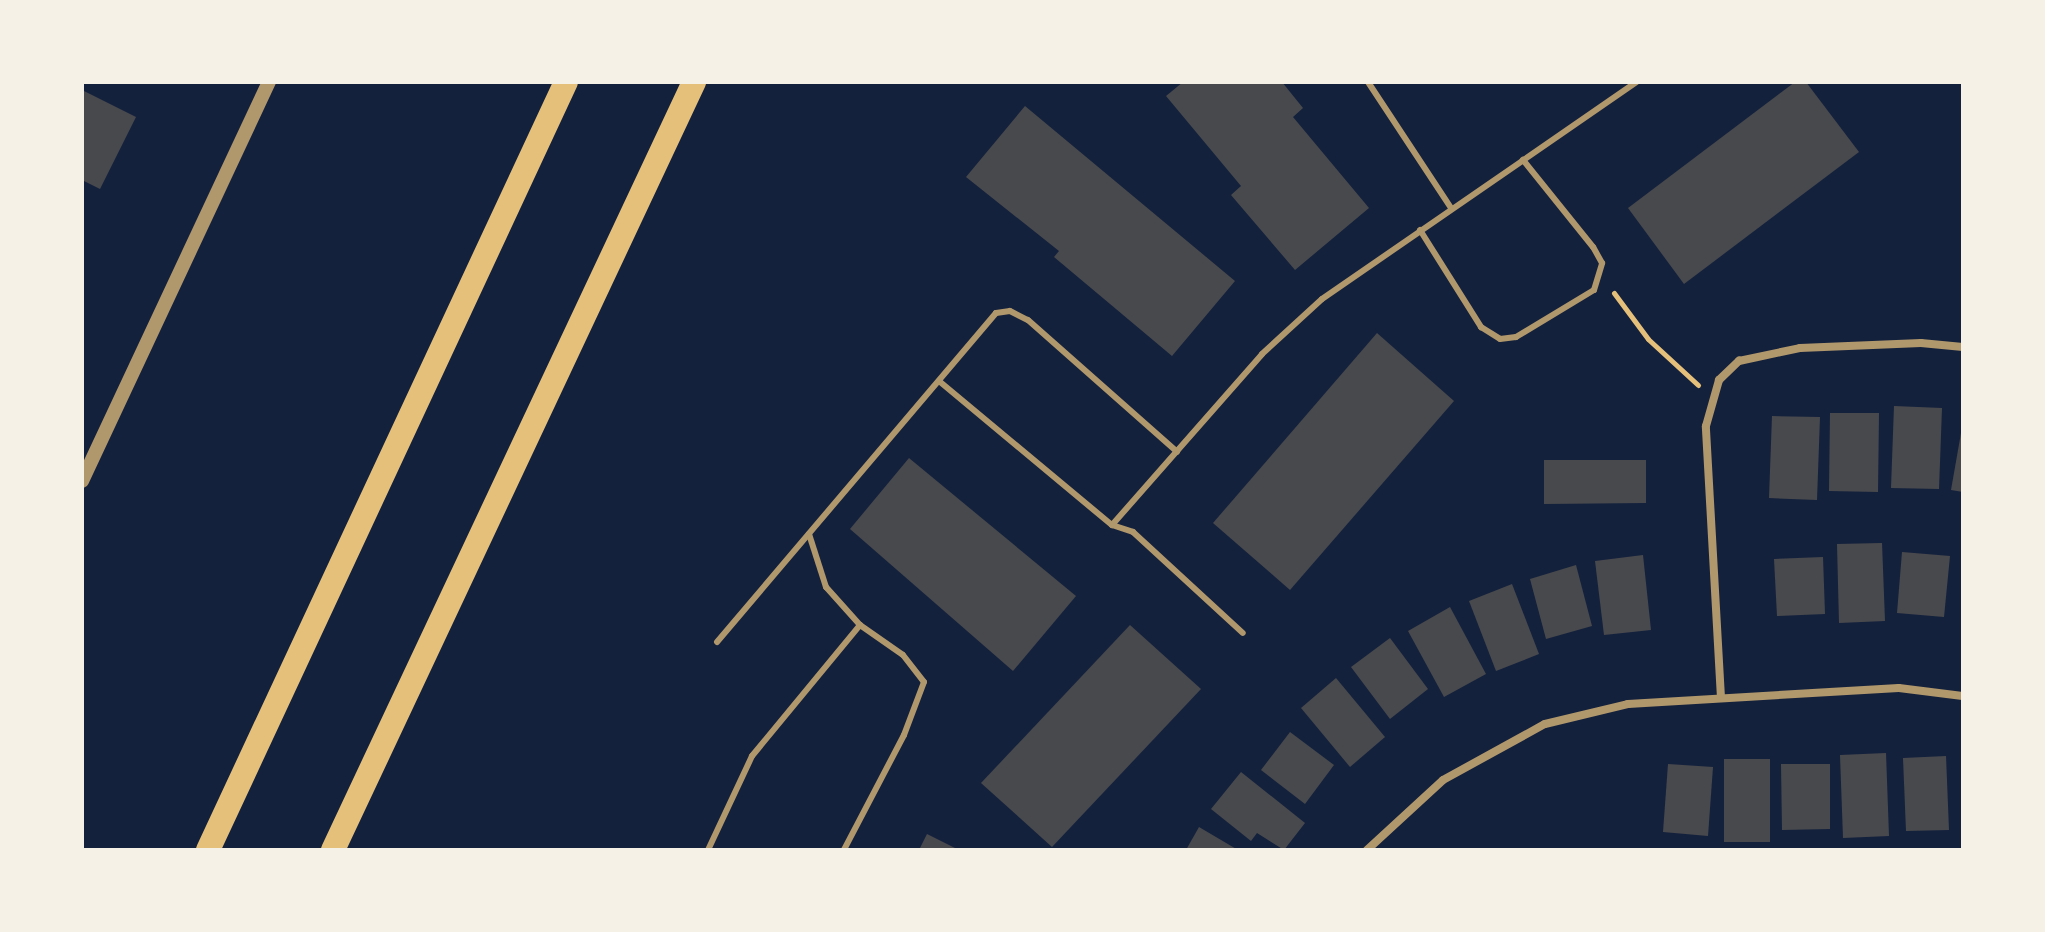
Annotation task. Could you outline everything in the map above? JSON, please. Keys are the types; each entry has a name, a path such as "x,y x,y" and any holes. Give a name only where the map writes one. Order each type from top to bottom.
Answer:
{"highway":[{"path":"208,850 566,82"},
{"path":"333,850 694,82"}],"street":[{"path":"82,481 269,82"},
{"path":"1721,698 1706,426 1719,380 1739,361 1800,348 1921,343 1963,347"},
{"path":"1367,850 1443,780 1545,724 1628,704 1899,688 1963,696"}],"lane":[{"path":"1368,82 1451,208"},
{"path":"1112,525 1272,344 1322,299 1636,82"},
{"path":"1420,230 1481,327 1500,339 1516,337 1594,290 1602,276 1593,247 1523,160"},
{"path":"717,642 996,313 1010,311 1073,357 1177,452"},
{"path":"939,381 1112,525 1133,532 1243,633"},
{"path":"809,534 826,587 860,625 903,655 924,682 904,735 844,850"},
{"path":"708,850 752,756 860,625"}],"path":[{"path":"1602,276 1648,339 1686,378 1714,394"}],"building":[{"path":"1183,82 1282,82 1303,108 1293,117 1369,208 1295,270 1231,195 1241,186 1166,96"},
{"path":"1795,82 1806,82 1859,152 1684,284 1628,208"},
{"path":"82,90 136,117 100,189 82,180"},
{"path":"1025,106 1235,281 1172,356 1054,257 1059,251 966,177"},
{"path":"1377,333 1454,401 1290,590 1213,523"},
{"path":"1894,406 1942,408 1939,489 1891,488"},
{"path":"1830,413 1879,413 1878,492 1829,491"},
{"path":"1772,416 1820,417 1817,500 1769,498"},
{"path":"1963,434 1963,492 1951,490"},
{"path":"909,458 1076,596 1013,671 850,529"},
{"path":"1544,460 1646,460 1646,503 1544,504"},
{"path":"1882,543 1885,621 1839,623 1837,544"},
{"path":"1902,552 1950,556 1944,617 1897,613"},
{"path":"1643,555 1651,630 1604,635 1595,561"},
{"path":"1823,557 1825,614 1777,616 1774,559"},
{"path":"1576,565 1592,626 1546,639 1530,579"},
{"path":"1512,584 1539,654 1496,671 1469,601"},
{"path":"1450,607 1486,674 1444,697 1408,631"},
{"path":"1130,625 1201,689 1052,847 981,783"},
{"path":"1390,638 1428,689 1390,719 1351,667"},
{"path":"1336,678 1385,737 1350,767 1301,708"},
{"path":"1290,732 1334,765 1305,804 1261,770"},
{"path":"1886,753 1889,836 1843,838 1840,755"},
{"path":"1946,756 1949,830 1906,831 1903,758"},
{"path":"1724,759 1770,759 1770,842 1724,842"},
{"path":"1668,764 1713,767 1708,836 1663,832"},
{"path":"1781,764 1830,764 1830,829 1782,830"},
{"path":"1241,772 1305,823 1284,850 1257,833 1251,841 1211,809"},
{"path":"1199,827 1238,850 1186,850"},
{"path":"927,834 959,850 919,850"}]}
